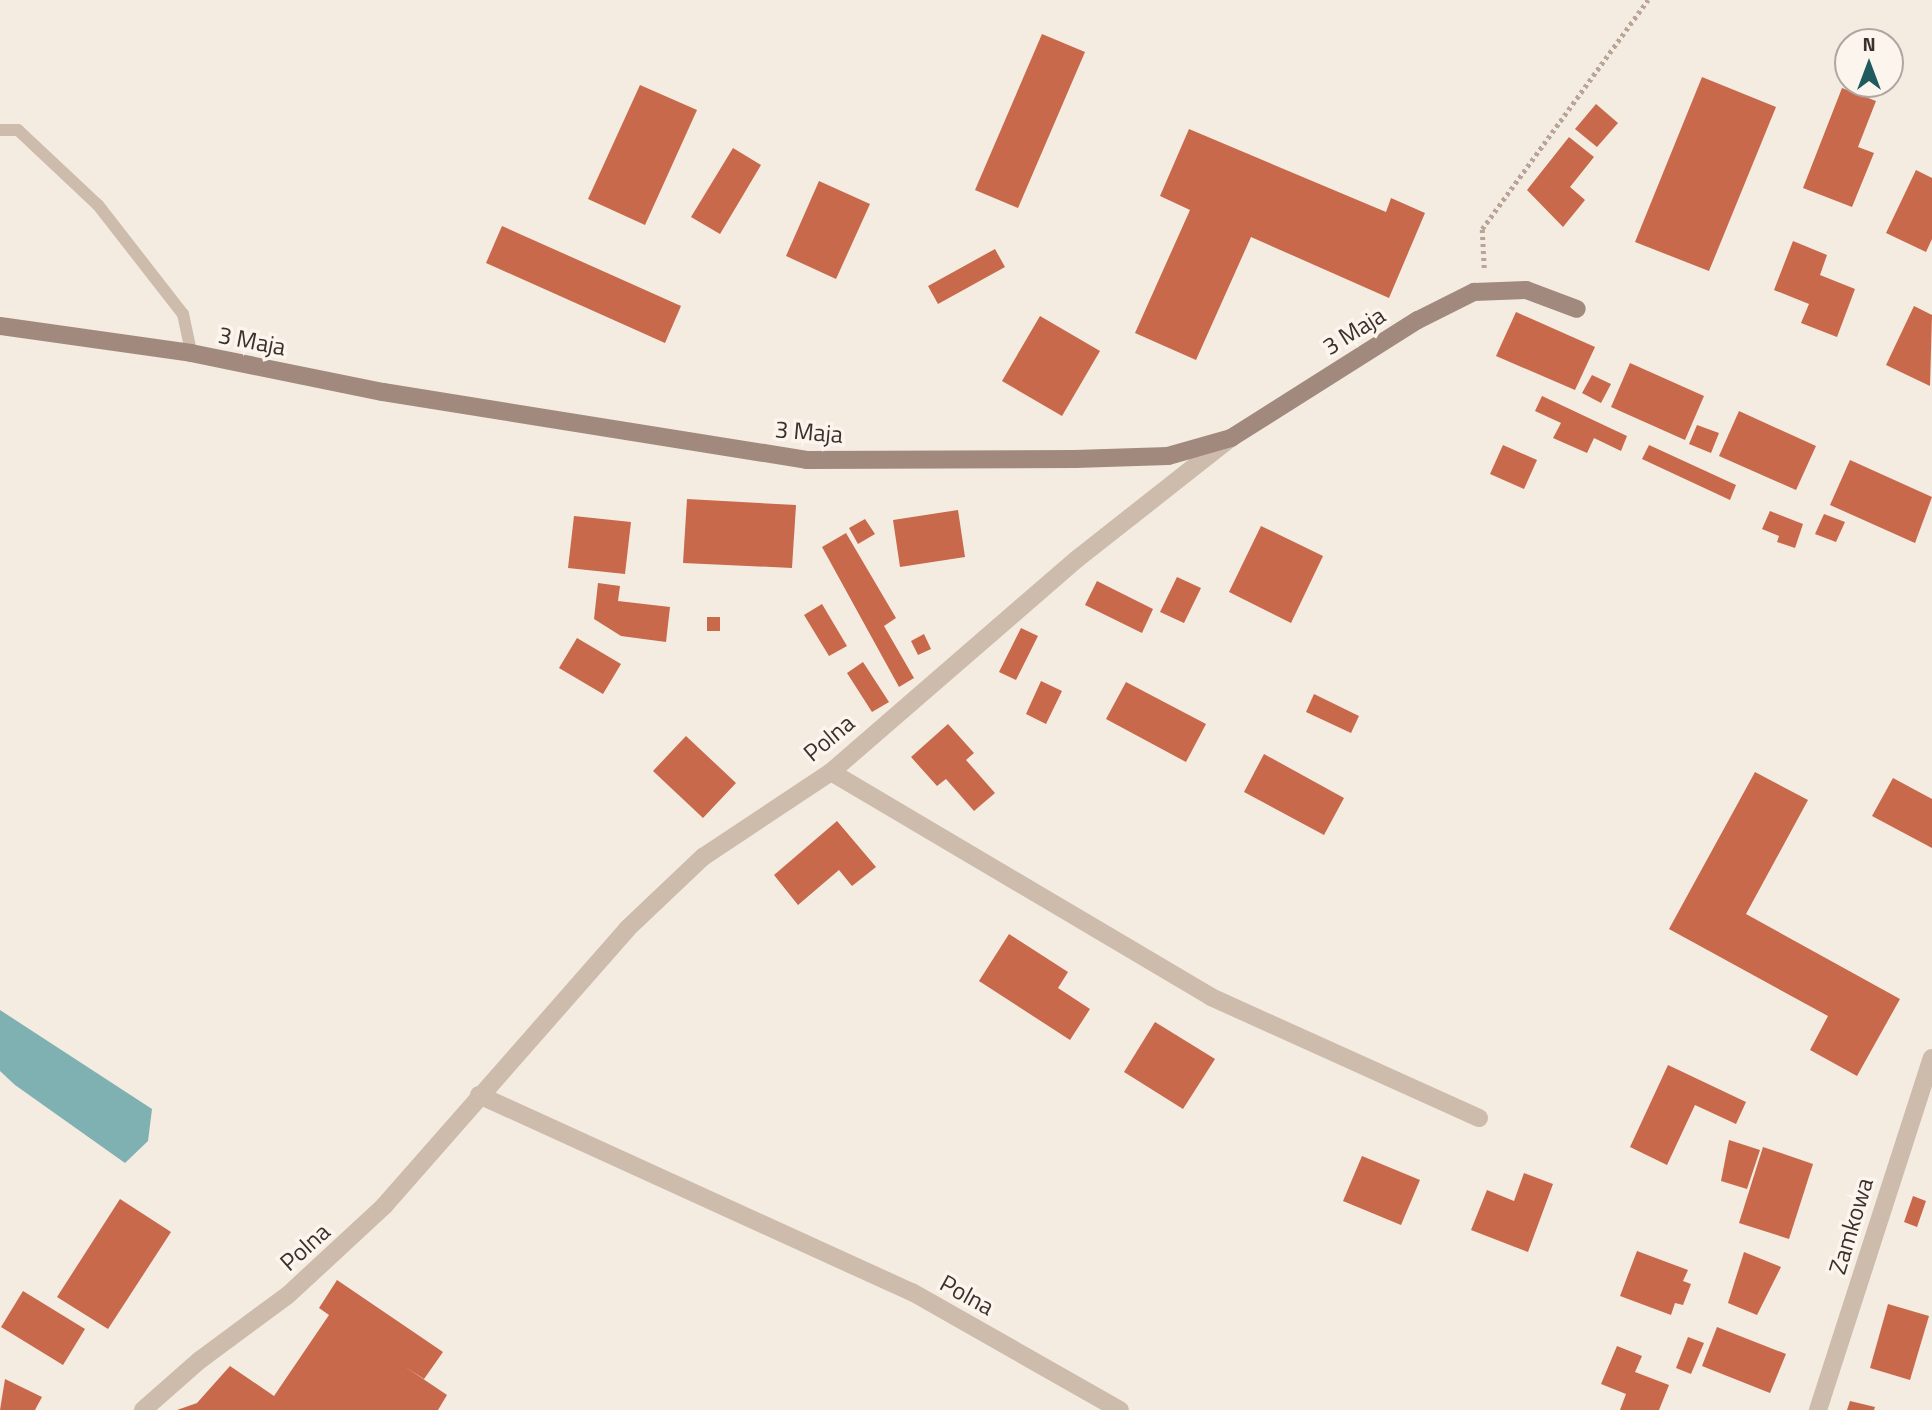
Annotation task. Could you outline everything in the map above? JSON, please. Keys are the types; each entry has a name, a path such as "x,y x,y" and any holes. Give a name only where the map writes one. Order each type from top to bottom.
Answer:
{"main road":[{"name":"3 Maja","path":"0,326 191,354 383,392 807,460 1168,456 1231,438 1418,320 1485,290 1526,290 1577,309"}],"street":[{"name":"Polna","path":"143,1410 338,1252 384,1206 627,929 703,857 831,772 1077,559 1231,438"},
{"path":"831,772 1211,997 1479,1118"},
{"name":"Zamkowa","path":"1818,1410 1932,1058"},
{"name":"Polna","path":"479,1095 912,1292 1120,1410"}],"lane":[{"path":"0,130 18,130 98,205 183,314 191,354"}],"path":[{"path":"1485,290 1482,229 1648,0"}],"water":[{"path":"0,1010 152,1109 148,1141 125,1163 15,1085 0,1071"}],"building":[{"path":"1042,34 1085,52 1018,208 975,190"},
{"path":"1702,77 1776,107 1709,271 1635,242"},
{"path":"640,85 697,110 645,225 588,199"},
{"path":"1838,98 1868,98 1876,101 1858,147 1874,153 1852,207 1803,188"},
{"path":"1596,104 1618,123 1597,147 1575,129"},
{"path":"1189,129 1386,212 1391,198 1425,213 1389,298 1251,237 1196,360 1135,333 1190,210 1160,196"},
{"path":"1569,137 1594,157 1570,187 1585,200 1563,227 1527,190"},
{"path":"733,148 761,165 720,234 691,217"},
{"path":"1916,170 1932,178 1932,239 1926,252 1886,233"},
{"path":"819,181 870,204 836,279 786,256"},
{"path":"502,226 681,306 665,343 486,263"},
{"path":"1793,241 1827,255 1820,275 1855,289 1837,337 1801,323 1809,304 1774,290"},
{"path":"995,249 1005,267 938,304 928,286"},
{"path":"1914,306 1932,315 1930,386 1886,365"},
{"path":"1516,312 1595,347 1575,390 1496,356"},
{"path":"1040,316 1100,351 1062,416 1002,381"},
{"path":"1630,363 1704,396 1685,440 1611,407"},
{"path":"1592,375 1611,384 1601,403 1582,393"},
{"path":"1542,396 1627,436 1621,451 1594,438 1587,453 1553,438 1561,423 1535,411"},
{"path":"1739,411 1816,446 1796,490 1719,456"},
{"path":"1697,425 1719,433 1711,453 1689,444"},
{"path":"1503,445 1537,460 1524,489 1490,474"},
{"path":"1649,445 1736,485 1730,500 1642,459"},
{"path":"1850,460 1932,497 1915,543 1830,505"},
{"path":"687,499 796,505 792,568 683,563"},
{"path":"958,510 965,557 900,567 893,520"},
{"path":"1770,511 1803,524 1795,548 1777,542 1779,536 1762,529"},
{"path":"1824,514 1845,522 1836,542 1815,534"},
{"path":"574,516 631,522 625,574 568,568"},
{"path":"865,519 875,534 858,544 849,528"},
{"path":"1261,526 1323,556 1291,623 1229,592"},
{"path":"846,533 896,618 884,626 914,678 899,687 822,547"},
{"path":"1177,577 1201,588 1184,623 1160,612"},
{"path":"1097,581 1153,609 1142,633 1085,605"},
{"path":"598,583 620,586 618,601 670,607 666,642 621,636 594,619"},
{"path":"822,604 847,646 829,656 804,615"},
{"path":"707,617 720,617 720,631 707,631"},
{"path":"1021,628 1038,636 1016,680 999,672"},
{"path":"924,634 931,649 918,655 911,641"},
{"path":"577,638 621,664 603,694 559,668"},
{"path":"863,662 889,702 872,712 847,673"},
{"path":"1041,681 1062,691 1046,724 1026,714"},
{"path":"1126,682 1206,724 1186,762 1106,719"},
{"path":"1314,694 1359,716 1351,733 1306,712"},
{"path":"948,724 974,753 966,760 995,793 974,811 946,779 937,786 911,757"},
{"path":"686,736 736,783 703,818 653,771"},
{"path":"1264,754 1344,798 1324,835 1244,792"},
{"path":"1755,772 1808,800 1746,914 1900,999 1857,1076 1810,1050 1828,1016 1669,929"},
{"path":"1893,778 1932,799 1932,848 1872,816"},
{"path":"837,821 876,867 852,886 839,870 798,905 774,875"},
{"path":"1009,934 1068,972 1058,988 1090,1009 1070,1040 979,981"},
{"path":"1155,1022 1215,1059 1183,1109 1124,1072"},
{"path":"1668,1065 1746,1102 1736,1124 1695,1105 1667,1165 1630,1147"},
{"path":"1729,1140 1760,1150 1747,1189 1721,1181"},
{"path":"1763,1147 1813,1164 1789,1239 1739,1223"},
{"path":"1362,1156 1420,1180 1401,1225 1343,1201"},
{"path":"1524,1173 1553,1184 1528,1252 1471,1230 1487,1190 1514,1201"},
{"path":"1913,1196 1926,1201 1917,1227 1904,1222"},
{"path":"120,1199 171,1232 108,1329 57,1297"},
{"path":"1637,1251 1688,1270 1683,1281 1691,1284 1683,1305 1675,1303 1671,1315 1620,1296"},
{"path":"1744,1252 1781,1267 1757,1315 1728,1303"},
{"path":"337,1280 443,1352 424,1379 404,1366 447,1395 438,1410 177,1410 197,1403 230,1366 274,1396 329,1315 319,1308"},
{"path":"23,1291 85,1329 63,1365 1,1327"},
{"path":"1888,1304 1929,1316 1910,1380 1870,1368"},
{"path":"1717,1327 1786,1354 1770,1393 1702,1366"},
{"path":"1688,1337 1704,1343 1691,1374 1676,1368"},
{"path":"1617,1346 1642,1356 1635,1372 1669,1385 1659,1410 1620,1410 1626,1394 1601,1384"},
{"path":"5,1379 42,1397 35,1410 0,1410"},
{"path":"1850,1401 1875,1407 1874,1410 1847,1410"}]}
